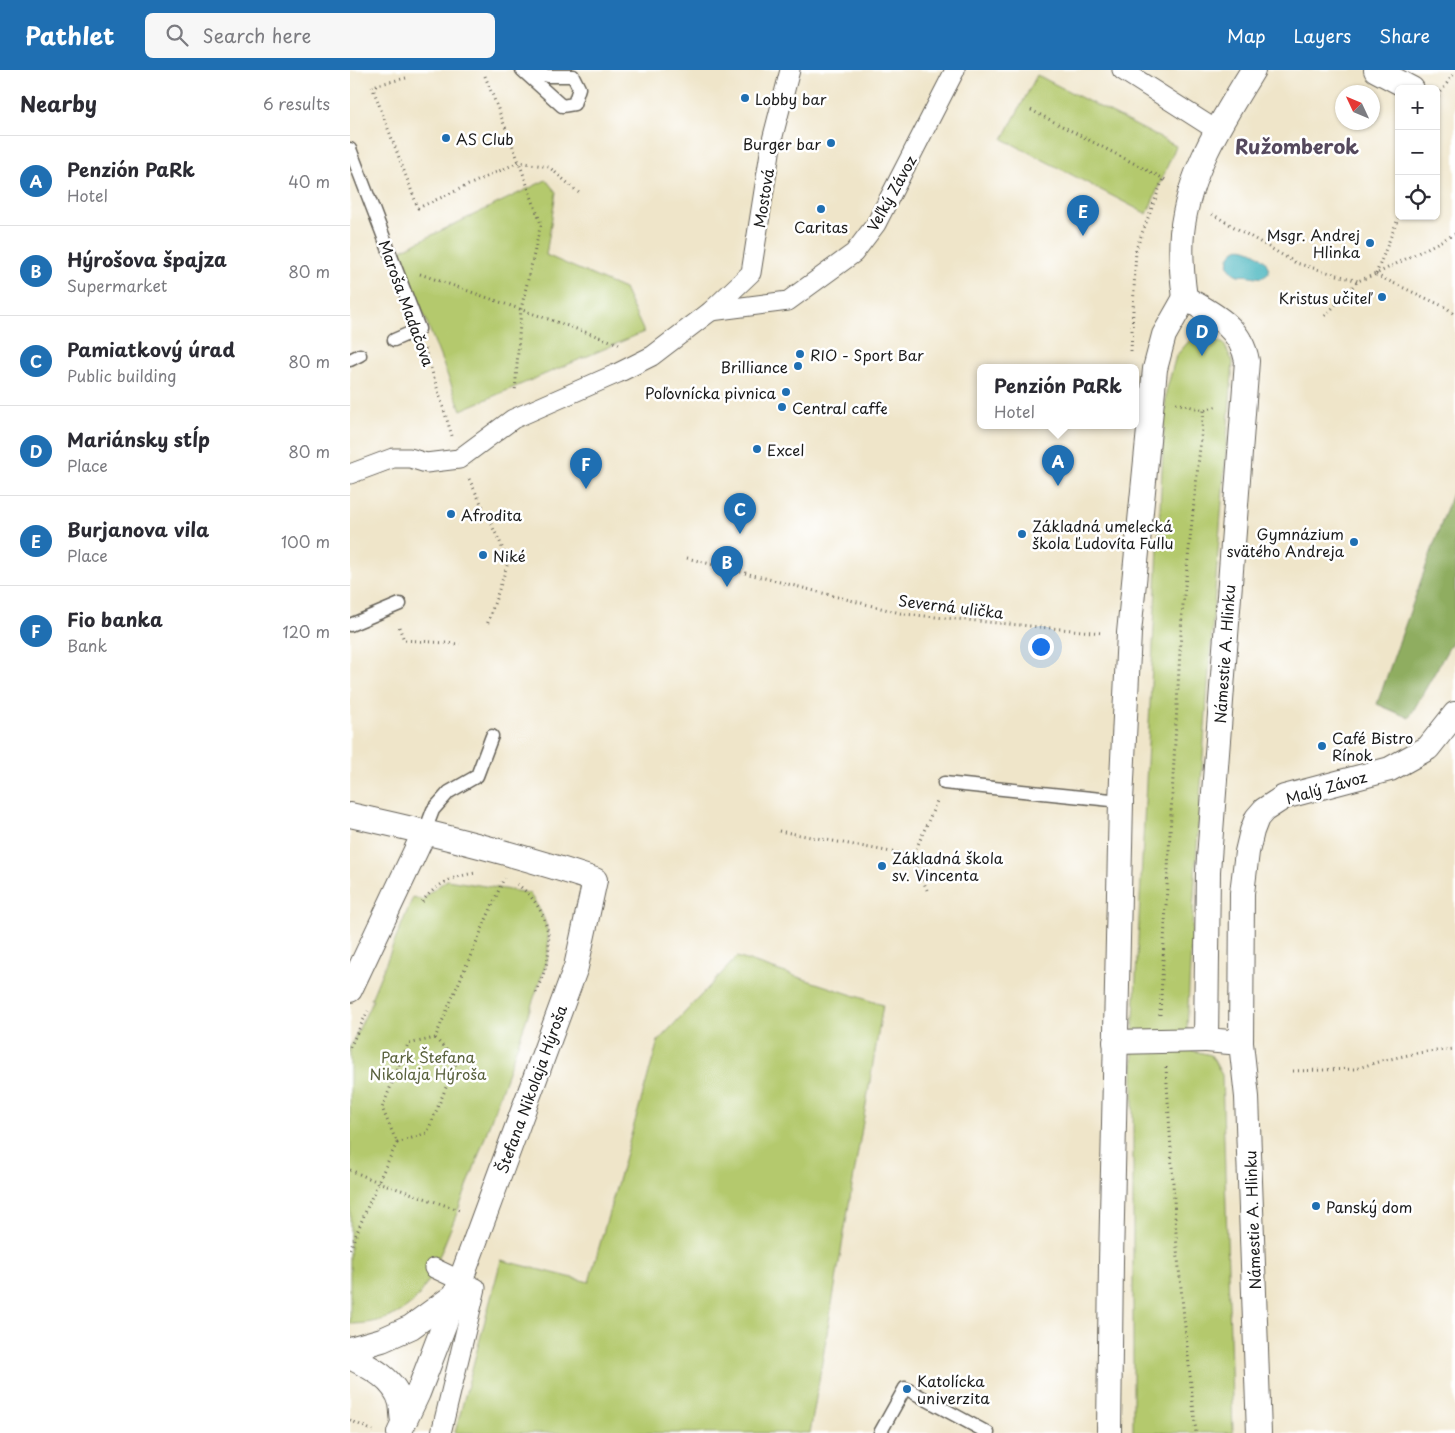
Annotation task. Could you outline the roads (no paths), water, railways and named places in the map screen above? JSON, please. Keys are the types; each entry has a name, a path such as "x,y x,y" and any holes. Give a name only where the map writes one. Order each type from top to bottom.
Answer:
{"street":[{"name":"Mostová","path":"711,311 751,273 772,140 790,70"},
{"name":"Veľký Závoz","path":"711,311 788,301 854,253 876,224 955,70"},
{"path":"1122,70 1216,130"},
{"path":"1109,1433 1121,801 1129,633 1155,369 1164,335 1185,298 1181,255 1184,218 1190,190 1216,130 1253,70"},
{"path":"1376,70 1404,85"},
{"name":"Námestie A. Hlinku","path":"1185,298 1210,312 1236,334 1242,343 1247,362 1208,871 1206,1040"},
{"path":"350,474 394,458 410,458 426,463 459,459 513,419 652,356 711,311"},
{"name":"Malý Závoz","path":"1241,1043 1242,893 1246,852 1258,818 1264,810 1284,797 1390,769 1428,748 1455,714"},
{"path":"350,815 425,831 350,990"},
{"name":"Štefana Nikolaja Hýroša","path":"401,1428 418,1393 576,967 594,880 536,860 425,831"},
{"path":"1115,1042 1206,1040 1241,1043"},
{"name":"Námestie A. Hlinku","path":"1241,1043 1247,1097 1259,1433"},
{"path":"434,1268 457,1287 476,1288 441,1433"},
{"path":"350,1349 382,1340 411,1327 457,1287"},
{"path":"350,1357 377,1372 391,1384 401,1402 401,1428"}],"lane":[{"name":"Maroša Madačova","path":"350,149 419,329 394,340"},
{"path":"350,625 395,606"},
{"path":"425,831 434,810 449,792 477,776 492,736"},
{"path":"944,783 1121,801"},
{"path":"880,1433 906,1388 988,1433"}],"water":[{"path":"1240,248 1250,250 1263,259 1269,273 1264,277 1260,277 1233,273 1228,261 1232,253"}],"place":[{"name":"Lobby bar","path":"745,98"},
{"name":"AS Club","path":"446,138"},
{"name":"Burger bar","path":"831,143"},
{"name":"Caritas","path":"821,209"},
{"name":"Burjanova vila","path":"1083,236"},
{"name":"Msgr. Andrej Hlinka","path":"1370,243"},
{"name":"Kristus učiteľ","path":"1382,297"},
{"name":"RIO - Sport Bar","path":"800,354"},
{"name":"Mariánsky stĺp","path":"1202,356"},
{"name":"Brilliance","path":"798,366"},
{"name":"Poľovnícka pivnica","path":"786,392"},
{"name":"Central caffe","path":"782,407"},
{"name":"Excel","path":"757,449"},
{"name":"Penzión PaRk","path":"1058,486"},
{"name":"Fio banka","path":"586,489"},
{"name":"Afrodita","path":"451,514"},
{"name":"Pamiatkový úrad","path":"740,534"},
{"name":"Základná umelecká škola Ľudovíta Fullu","path":"1022,534"},
{"name":"Gymnázium svätého Andreja","path":"1354,542"},
{"name":"Niké","path":"483,555"},
{"name":"Hýrošova špajza","path":"727,587"},
{"name":"Café Bistro Rínok","path":"1322,746"},
{"name":"Základná škola sv. Vincenta","path":"882,866"},
{"name":"Panský dom","path":"1316,1206"},
{"name":"Katolícka univerzita","path":"907,1389"}],"district":[{"name":"Ružomberok","path":"1297,146"}],"park label":[{"name":"Park Štefana Nikolaja Hýroša","path":"428,1064"}]}
